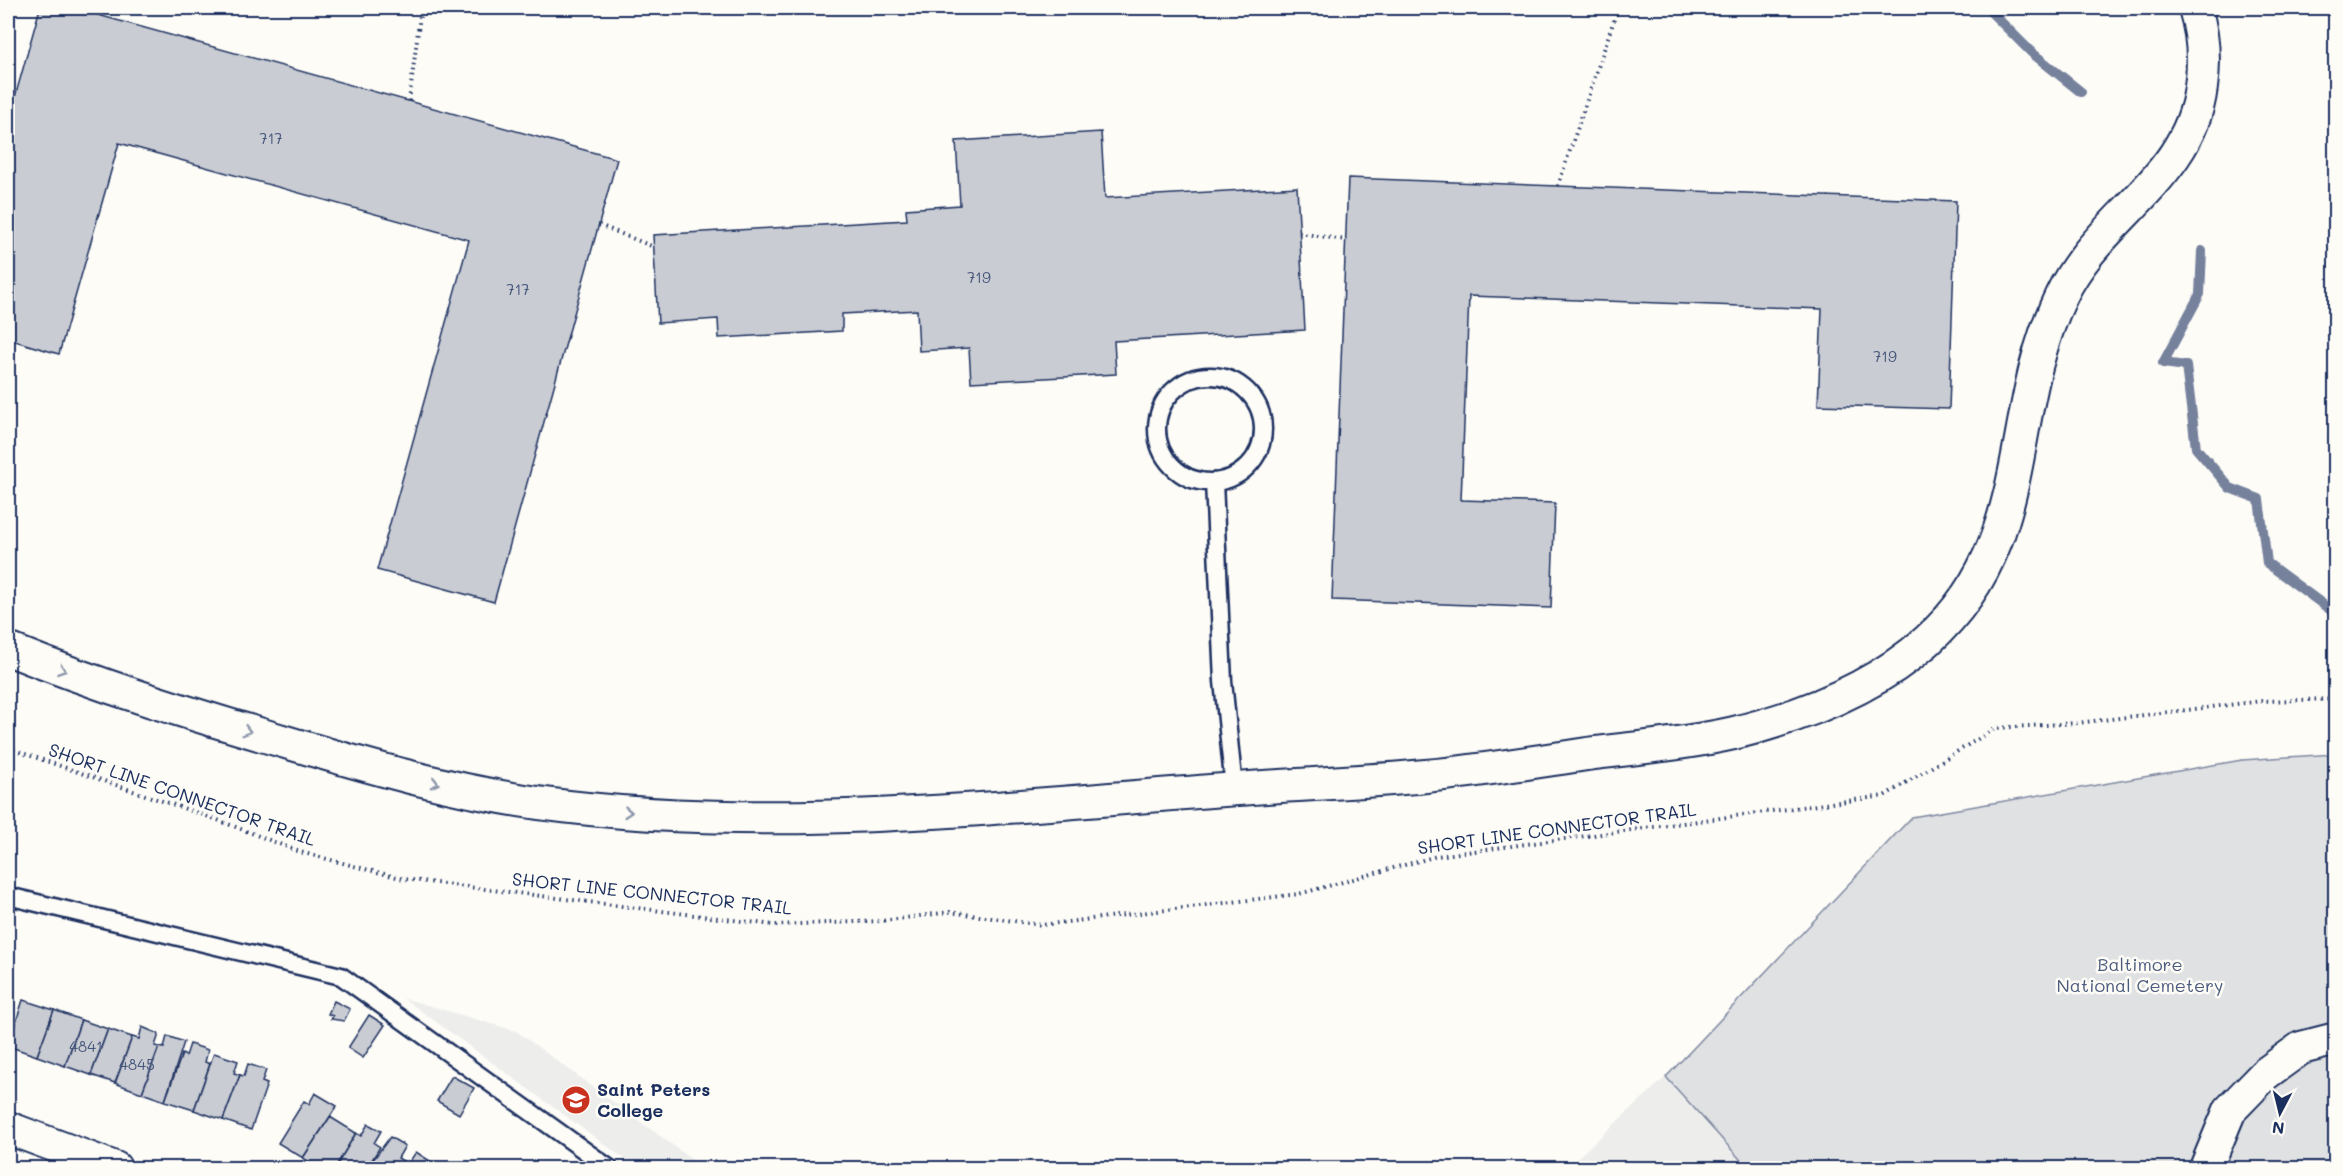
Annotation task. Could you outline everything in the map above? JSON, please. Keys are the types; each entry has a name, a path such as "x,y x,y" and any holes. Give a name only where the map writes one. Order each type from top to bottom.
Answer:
{"street":[{"path":"8,649 164,704 334,756 442,785 530,802 592,810 697,818 801,817 1065,803 1431,776 1730,734 1837,699 1886,672 1927,641 1962,603 1988,564 2011,493 2030,391 2045,336 2062,292 2089,250 2166,169 2189,136 2199,105 2203,71 2202,31 2195,8"},
{"path":"2206,1168 2230,1110 2265,1074 2301,1048 2336,1039"},
{"path":"8,1128 115,1168"}],"lane":[{"path":"1204,377 1223,378 1235,382 1246,390 1257,404 1262,417 1263,434 1247,467 1233,477 1214,482 1193,480 1178,472 1164,456 1157,439 1157,420 1166,399 1180,385 1204,377"},
{"path":"1214,482 1222,669 1234,789"},
{"path":"8,896 341,976 609,1168"}],"path":[{"path":"409,101 421,8"},
{"path":"1558,186 1618,8"},
{"path":"599,225 654,247"},
{"path":"1299,233 1345,240"},
{"name":"SHORT LINE CONNECTOR TRAIL","path":"8,748 215,819 300,852 404,879 774,925 882,921 950,912 1042,925 1299,894 1437,856 1884,796 1996,728 2077,723 2262,701 2336,699"}],"shaded area":[{"name":"Saint Peters College","path":"403,998 516,1031 704,1168 637,1168"},
{"path":"1666,1077 1748,1168 1566,1168"}],"green space":[{"name":"Baltimore National Cemetery","path":"2335,754 2335,1168 1748,1168 1666,1077 1912,817 2242,760"}],"building":[{"path":"40,8 73,8 617,159 494,602 377,570 469,240 119,143 59,354 8,339 8,122"},
{"path":"1101,132 1105,198 1297,187 1305,330 1114,341 1116,374 971,382 969,348 919,351 917,310 842,314 842,331 719,338 718,319 658,323 653,235 907,220 906,209 960,205 956,141"},
{"path":"1348,178 1956,201 1949,409 1818,405 1822,309 1469,296 1461,500 1555,503 1551,608 1332,600"},
{"path":"23,1000 54,1010 37,1056 8,1046"},
{"path":"334,1001 350,1009 344,1021 331,1019 333,1016 328,1014"},
{"path":"54,1010 81,1020 65,1066 37,1056"},
{"path":"369,1015 385,1025 363,1058 348,1048"},
{"path":"81,1020 108,1029 91,1075 65,1066"},
{"path":"142,1027 159,1034 155,1046 159,1047 142,1093 115,1083 132,1037 139,1039"},
{"path":"108,1029 132,1037 115,1083 91,1075"},
{"path":"167,1036 184,1042 165,1101 142,1093 159,1047 164,1048"},
{"path":"190,1044 208,1050 205,1062 210,1064 194,1110 165,1101 182,1054 186,1056"},
{"path":"214,1053 238,1061 234,1073 240,1075 223,1120 194,1110"},
{"path":"248,1064 266,1070 262,1082 267,1084 251,1130 223,1120 240,1075 244,1076"},
{"path":"452,1076 474,1088 459,1114 437,1101"},
{"path":"315,1093 337,1106 303,1158 278,1143 304,1101 309,1104"},
{"path":"330,1117 356,1133 335,1168 320,1168 303,1158"},
{"path":"368,1124 381,1131 374,1143 380,1147 367,1168 335,1168 356,1133 361,1136"},
{"path":"390,1137 405,1146 398,1158 403,1161 398,1168 367,1168"},
{"path":"416,1152 433,1163 429,1168 398,1168 403,1161 408,1164"}],"waterway":[{"path":"1987,8 2031,52 2081,92"},
{"path":"2202,251 2200,294 2163,363 2186,366 2196,448 2230,488 2259,499 2267,563 2336,614"}],"place":[{"name":"Saint Peters College","path":"576,1100"}]}
